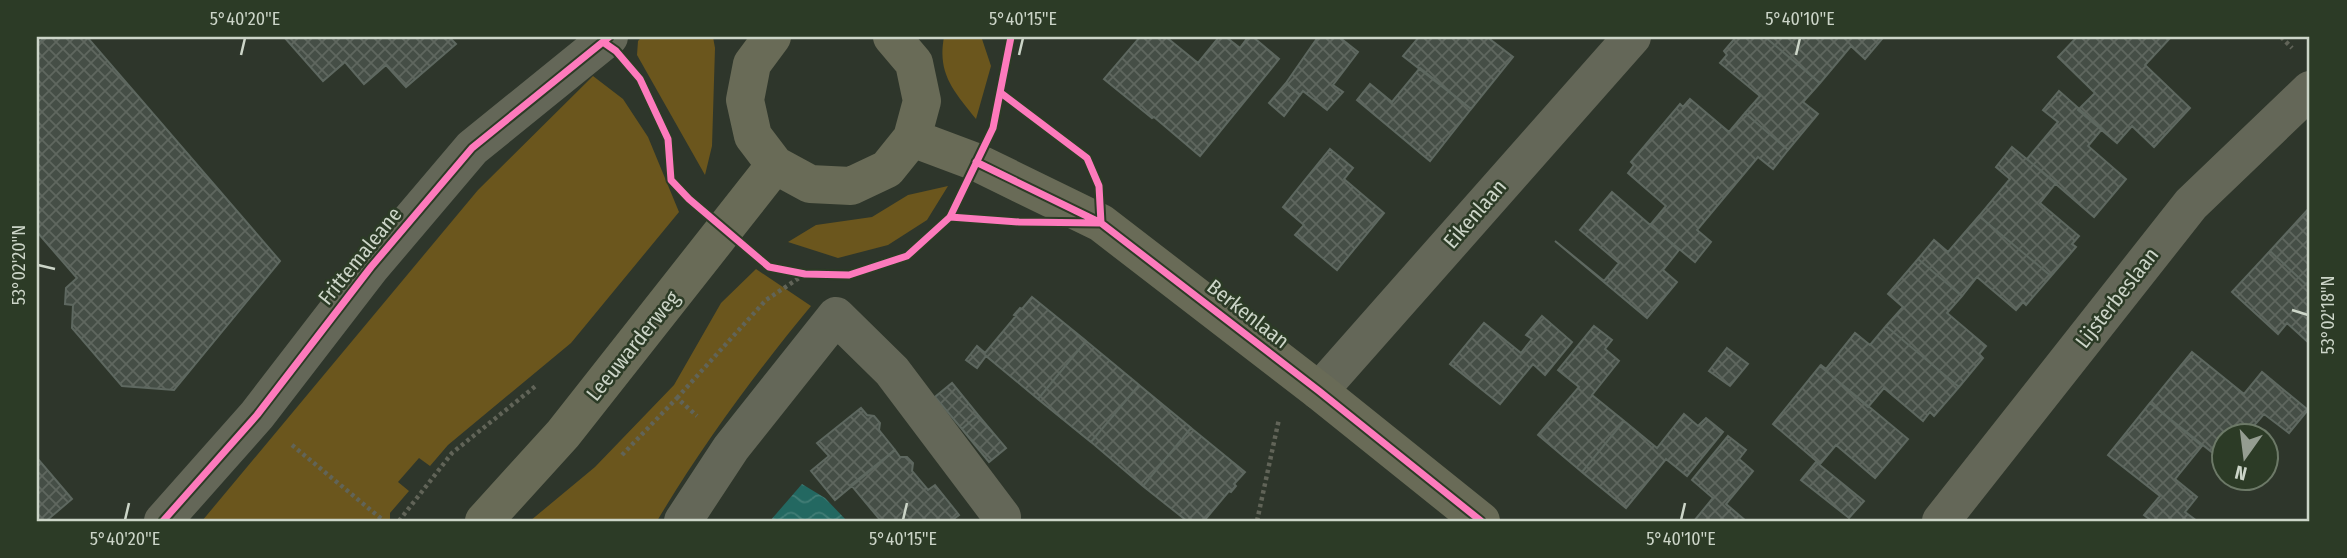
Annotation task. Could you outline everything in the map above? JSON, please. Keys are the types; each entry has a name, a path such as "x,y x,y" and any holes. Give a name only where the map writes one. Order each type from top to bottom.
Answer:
{"main road":[{"path":"772,37 752,64 745,100 753,136 775,165 810,184 851,186 887,169 912,138 922,101 914,63 892,37"},
{"name":"Berkenlaan","path":"912,138 976,162 1101,223 1319,391 1481,521"},
{"name":"Leeuwarderweg","path":"484,521 563,434 775,165"}],"street":[{"name":"Frittemaleane","path":"163,521 257,415 371,267 472,148 608,37"},
{"name":"Eikenlaan","path":"1319,391 1632,37"},
{"name":"Lijsterbeslaan","path":"1941,521 2191,204 2310,90"},
{"path":"683,521 731,448 836,316 892,371 1002,517"}],"path":[{"path":"793,272 816,274"},
{"path":"622,455 766,300 805,274"},
{"path":"399,521 452,453 544,379"},
{"path":"1257,521 1280,416 1319,391"},
{"path":"677,398 731,448"},
{"path":"257,415 384,521"}],"shaded area":[{"path":"642,37 713,37 715,48 712,146 705,175 637,55 638,41"},
{"path":"944,37 982,39 991,66 976,119 954,91 945,72 942,50"},
{"path":"593,76 623,99 648,137 679,212 571,343 448,445 430,466 419,458 398,482 409,491 390,513 390,521 202,521 478,190"},
{"path":"948,186 927,220 888,245 838,258 788,242 816,225 872,217 908,195"},
{"path":"756,269 811,306 730,410 657,521 530,521 595,467 674,385 721,303"}],"water":[{"path":"802,484 825,498 847,521 770,521"}],"building":[{"path":"45,37 87,37 280,261 174,390 122,386 72,328 73,305 65,304 66,288 77,278 37,232 37,44"},
{"path":"284,37 449,37 456,44 406,87 386,65 364,84 345,62 323,81"},
{"path":"1140,37 1166,37 1198,63 1219,37 1226,37 1240,48 1248,37 1253,37 1279,59 1200,156 1104,79"},
{"path":"1318,37 1339,37 1358,52 1333,85 1343,92 1327,110 1303,91 1300,95 1286,83"},
{"path":"1419,37 1487,37 1513,57 1471,109 1403,56"},
{"path":"1736,37 1765,37 1820,83 1803,102 1818,114 1788,150 1745,113 1760,96 1720,63 1727,55 1724,51"},
{"path":"1765,37 1882,39 1865,59 1851,46 1820,83"},
{"path":"2077,37 2171,37 2145,65 2190,108 2154,147 2132,126 2117,143 2078,110 2095,93 2058,57"},
{"path":"1420,68 1471,109 1430,161 1357,100 1370,84 1392,102"},
{"path":"1286,83 1300,95 1284,116 1269,103"},
{"path":"2059,91 2102,129 2088,146 2126,179 2094,217 2027,159 2058,122 2043,110"},
{"path":"1690,99 1729,132 1745,113 1788,150 1773,169 1758,157 1697,230 1711,242 1695,262 1650,225 1666,206 1628,173 1634,165 1631,162 1680,104 1683,107"},
{"path":"2012,147 2056,183 2040,203 2079,236 2072,244 2076,247 2051,276 1979,216 2010,179 1996,167"},
{"path":"1330,149 1353,168 1344,179 1384,213 1337,270 1295,235 1304,225 1283,207"},
{"path":"1612,192 1679,250 1663,270 1677,282 1647,318 1555,241 1604,281 1619,263 1580,230"},
{"path":"2310,207 2310,288 2270,251"},
{"path":"1979,216 2051,276 2026,305 2023,302 2016,310 1977,277 1962,296 1918,259 1934,240 1948,252"},
{"path":"2270,251 2310,288 2310,344 2287,323 2278,334 2232,292"},
{"path":"1918,259 1962,296 1947,313 1986,346 1979,354 1983,358 1959,387 1886,326 1903,307 1888,294"},
{"path":"1032,297 1086,341 1038,399 986,356 977,368 966,360 977,346 985,353 1016,316 1014,315"},
{"path":"1542,316 1572,342 1545,375 1533,364 1500,404 1450,364 1484,323 1521,353 1532,339 1526,335"},
{"path":"1594,326 1612,340 1605,349 1619,361 1592,395 1624,421 1582,472 1538,435 1579,387 1558,370"},
{"path":"1886,326 1959,387 1934,416 1930,412 1923,421 1884,388 1868,407 1820,366 1826,369 1855,333 1870,345"},
{"path":"1086,341 1139,385 1091,442 1038,399"},
{"path":"1727,348 1748,364 1730,386 1709,371"},
{"path":"2192,352 2244,394 2262,372 2308,410 2289,433 2280,426 2280,421 2273,421 2264,414 2258,421 2210,421 2210,451 2150,403"},
{"path":"1820,366 1908,439 1875,478 1836,445 1820,464 1773,424"},
{"path":"952,383 978,415 962,429 935,397"},
{"path":"1139,385 1191,428 1143,486 1091,442"},
{"path":"2150,403 2202,446 2175,479 2197,497 2185,512 2197,521 2152,521 2144,515 2160,496 2108,455"},
{"path":"861,408 880,423 879,430 895,450 835,500 811,471 829,456 817,443"},
{"path":"1684,414 1698,426 1706,418 1723,432 1687,476 1666,459 1626,508 1582,472 1624,421 1657,448"},
{"path":"978,415 1006,448 989,462 962,429"},
{"path":"1191,428 1245,472 1204,521 1187,521 1143,486"},
{"path":"1728,436 1746,450 1739,459 1753,471 1726,504 1746,521 1694,521 1713,498 1692,480"},
{"path":"895,450 900,457 907,457 913,463 912,471 928,490 935,485 959,515 951,521 881,521 851,485"},
{"path":"37,458 72,499 46,521 37,521"},
{"path":"1816,462 1864,501 1849,518 1801,480"}],"cycle path":[{"path":"163,521 257,415 371,267 472,148 609,37"},
{"path":"603,42 616,51 640,79 668,139 671,180 689,199 769,267 805,274 849,275 907,256 950,217 993,128 1011,37"},
{"path":"950,217 1019,222 1101,223 1099,186 1087,158 1001,93"},
{"path":"976,162 1101,223 1319,391 1481,521"}]}
